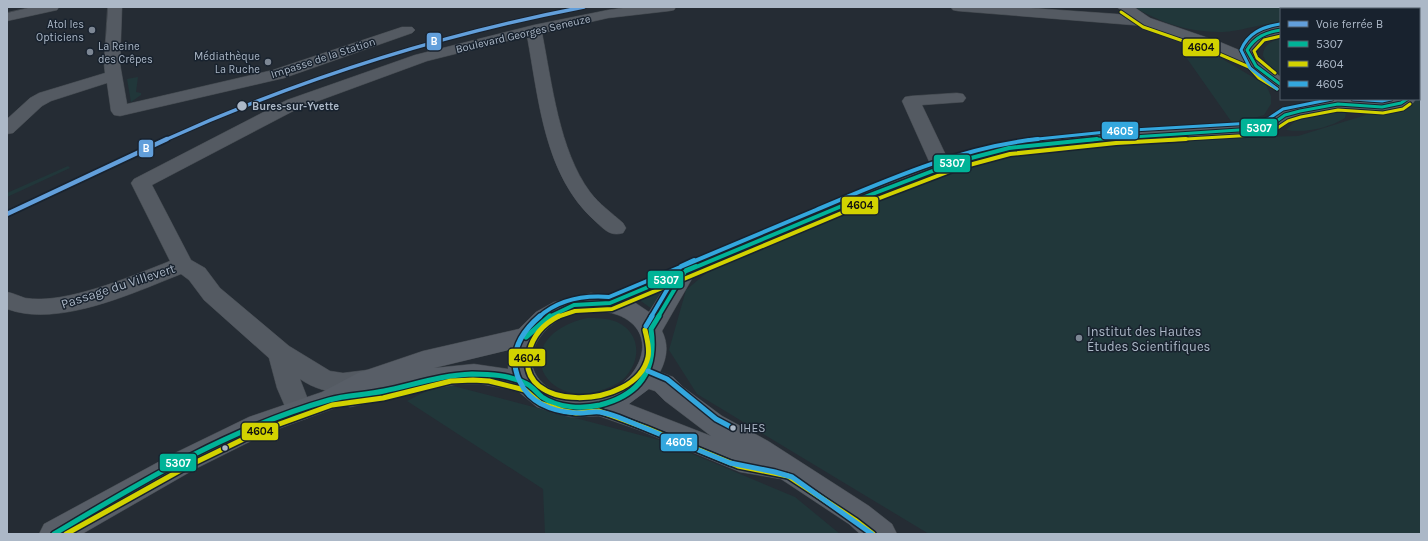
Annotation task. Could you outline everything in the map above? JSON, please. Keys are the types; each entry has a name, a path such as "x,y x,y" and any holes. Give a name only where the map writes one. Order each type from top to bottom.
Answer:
{"main road":[{"path":"1124,7 1145,21 1185,35 1252,62 1280,92"},
{"path":"1252,62 1248,50 1252,40 1261,34 1280,30"},
{"path":"1185,35 1252,40"},
{"path":"610,303 849,203 942,168 1009,148 1116,137 1254,129 1271,125 1280,100"},
{"path":"1316,100 1338,104 1382,107 1401,103 1406,100"},
{"path":"1324,100 1338,104"},
{"path":"651,329 686,270"},
{"path":"591,301 610,303 635,312 651,329 656,340 656,352 653,365 646,377 629,392 618,399 588,407 565,406 543,398 528,385 522,373 520,361 521,348 526,337 538,323 553,312 572,305 591,301"},
{"path":"54,534 185,461 258,425 331,399 367,380 423,361 526,337"},
{"path":"331,399 382,392 450,375 490,375 528,385"},
{"path":"646,377 664,384 674,394 713,424 790,470 859,515 882,534"},
{"path":"600,405 648,422 740,460 790,470"}],"street":[{"path":"7,17 52,7"},
{"path":"7,129 36,102 45,97 115,75 112,64 115,7"},
{"name":"Boulevard Georges Seneuze","path":"183,265 140,183 293,104 421,58 534,30 608,14 669,7"},
{"path":"958,7 1145,21"},
{"name":"Impasse de la Station","path":"115,75 120,111 278,74 408,30"},
{"path":"534,30 552,119 564,161 581,195 616,228"},
{"path":"942,168 911,101 957,98"},
{"path":"183,265 197,274 212,294 280,353 313,375 327,381 343,383 367,380"},
{"name":"Passage du Villevert","path":"7,300 19,305 32,307 62,305 183,265"},
{"path":"280,353 290,388 299,410"}],"green space":[{"path":"1134,7 1421,7 1421,64 1420,8 1280,8 1280,23 1266,24 1223,32 1188,29 1144,13"},
{"path":"1152,27 1200,42 1220,53 1176,41"},
{"path":"1280,39 1280,75 1270,68 1263,56 1266,46"},
{"path":"1181,50 1219,57 1266,85 1271,96 1271,104 1264,115 1233,124"},
{"path":"138,77 136,92 141,93 141,95 131,102 127,79"},
{"name":"Institut des Hautes Études Scientifiques","path":"1420,98 1421,534 929,534 697,394 669,350 686,290 716,265 941,174 1017,153 1124,140 1298,136 1415,100 1420,100"},
{"path":"1327,111 1346,113 1345,118 1332,125 1317,129 1301,131 1286,130 1299,117"},
{"path":"68,166 70,168 7,197 7,193"},
{"path":"670,283 652,309 638,299"},
{"path":"587,318 610,320 624,326 634,338 636,346 635,361 625,377 611,387 583,394 565,391 551,382 542,370 541,355 547,340 562,327"},
{"path":"442,383 659,440 795,497 840,534 545,534 543,489 407,401"}],"rail line":[{"name":"B","path":"7,214 178,134 283,90 394,52 469,32 584,7"}],"transit line":[{"name":"4604","path":"1121,12 1143,27 1212,51 1249,67 1259,78 1277,89"},
{"name":"4605","path":"1277,89 1250,68 1241,50 1251,34 1262,28 1280,24"},
{"name":"5307","path":"1280,30 1270,32 1257,38 1247,50 1256,66 1280,84"},
{"name":"4604","path":"1275,73 1257,58 1254,51 1264,40 1280,36"},
{"name":"4605","path":"872,534 792,477 730,463 618,417 599,412 568,412 544,406 527,393 519,382 515,370 517,345 523,334 543,313 558,304 583,297 609,297 847,197 954,156 1008,142 1116,131 1253,123 1268,119 1283,109 1327,100"},
{"name":"4605","path":"1368,100 1386,100"},
{"name":"5307","path":"526,337 535,327 554,313 574,305 610,303 849,203 956,162 1009,148 1116,137 1254,129 1271,125 1285,115 1300,111 1338,104 1382,107 1401,103 1406,100"},
{"name":"4604","path":"645,330 649,348 647,361 640,373 622,388 603,396 582,398 561,396 543,389 531,378 526,362 531,343 542,327 558,316 575,311 612,309 851,209 958,168 1010,154 1116,143 1255,135 1273,131 1288,121 1301,117 1338,110 1383,113 1403,109 1410,104"},
{"name":"4605","path":"646,326 681,266 694,260"},
{"name":"5307","path":"651,329 686,270 696,266"},
{"name":"5307","path":"54,534 153,476 222,441 293,411 336,398 384,391 461,374 486,374 521,381 529,385 543,398 563,406 586,407 614,401 636,388 644,379 650,368 653,356 651,329"},
{"name":"4605","path":"648,371 667,379 716,419 733,428"},
{"name":"4604","path":"66,534 188,466 260,431 332,405 383,398 451,381 473,380 489,381 525,390 540,403 564,411 576,413 599,411 646,428 738,466 788,476 855,520 873,534"}],"place":[{"name":"Atol les Opticiens","path":"92,30"},
{"name":"La Reine des Crêpes","path":"90,52"},
{"name":"Médiathèque La Ruche","path":"268,62"},
{"name":"Bures-sur-Yvette","path":"242,106"},
{"name":"Institut des Hautes Études Scientifiques","path":"1079,338"},
{"name":"IHES","path":"733,428"}]}
